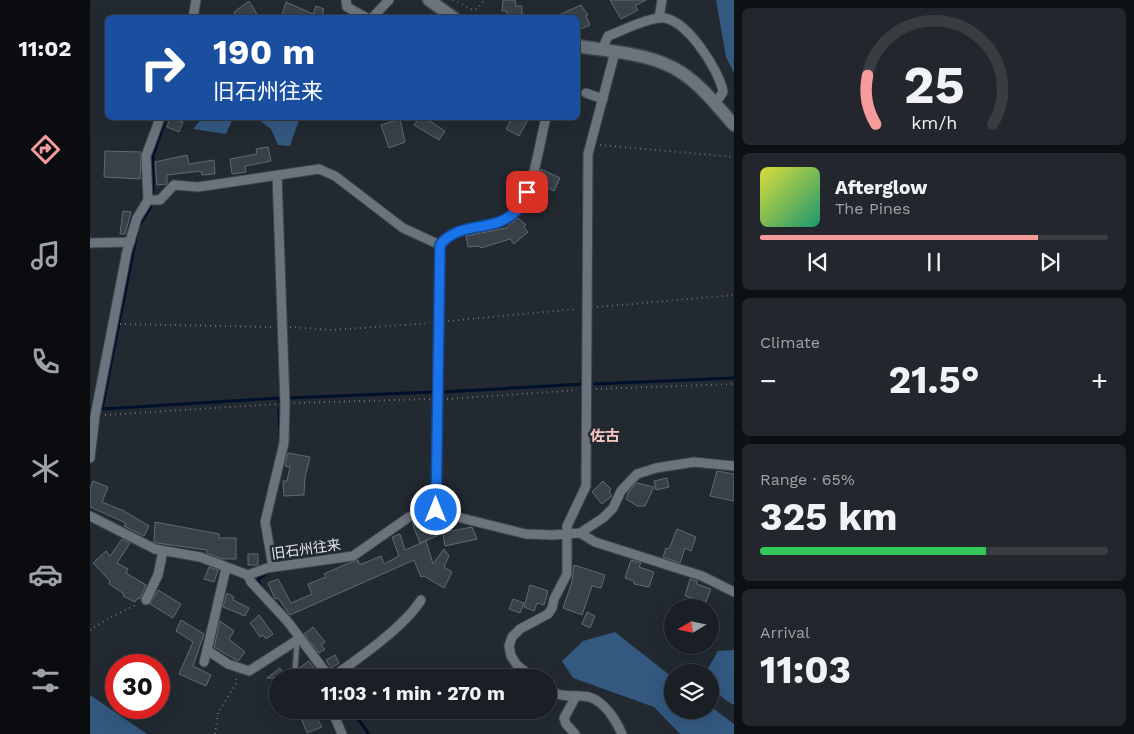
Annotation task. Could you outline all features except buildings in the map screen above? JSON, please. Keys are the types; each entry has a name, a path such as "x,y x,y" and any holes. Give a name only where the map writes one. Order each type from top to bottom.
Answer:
{"main road":[{"path":"429,0 450,15"},
{"path":"580,46 640,57 670,66 682,73 734,125"}],"street":[{"path":"194,15 196,0"},
{"path":"346,0 347,7 362,15"},
{"path":"375,15 389,0"},
{"path":"659,18 662,0"},
{"path":"602,50 608,36 659,18 670,20 705,52 722,84 723,92 715,104"},
{"path":"522,669 511,656 509,646 512,637 520,629 548,614 552,608 554,599 566,574 567,526 586,486 585,390 588,308 588,154 615,52"},
{"path":"586,93 603,99"},
{"path":"90,458 95,416 130,242 137,218 151,200 146,156 159,120"},
{"path":"545,120 527,192 515,213 496,223 458,230 440,245 436,510 526,534 580,533 603,518 613,508 621,491 637,474 656,468 694,462 734,466"},
{"path":"151,200 160,200 174,186 198,187 311,168 328,171 393,221 440,245"},
{"path":"273,567 265,522 284,443 277,175"},
{"path":"90,243 130,242"},
{"name":"旧石州往来","path":"248,575 273,567 353,556 409,517 420,512 436,510"},
{"path":"90,516 113,525 130,538 163,551 200,557 248,575 251,582 288,622 324,669"},
{"path":"580,533 595,542 708,579 734,592"},
{"path":"146,600 158,575 163,551"},
{"path":"204,662 226,568"},
{"path":"343,669 373,647 414,610 421,600"},
{"path":"207,650 228,664 242,669 253,669 299,638"},
{"path":"557,695 575,698 588,697 603,704 622,734"},
{"path":"575,698 564,718 566,724 575,734"},
{"path":"336,719 342,734"}],"lane":[{"path":"295,669 299,638"}],"path":[{"path":"453,0 473,10 477,9 484,0"},
{"path":"590,144 734,157"},
{"path":"121,324 282,327 332,330 734,295"},
{"path":"95,416 284,404 437,399 585,390 734,384"},
{"path":"90,630 109,618 146,600"},
{"path":"215,734 218,713 237,682 228,664"}],"shaded area":[{"path":"716,0 734,0 734,73 726,57"},
{"path":"200,120 232,120 226,134 193,129"},
{"path":"259,120 299,120 290,146 278,145 271,129"},
{"path":"615,632 664,671 664,717 654,707 573,678 562,661 583,641"},
{"path":"734,650 734,705 719,693 719,664 711,664 716,654 719,654 719,651"},
{"path":"90,695 105,705 105,719 125,719 147,734 90,734"},
{"path":"719,713 734,724 734,734 680,734 666,719 719,719"}],"waterway":[{"path":"165,120 153,156 153,203 138,228 102,409 279,398 279,402"},
{"path":"595,384 734,378"},
{"path":"442,392 584,384"},
{"path":"288,398 434,392"},
{"path":"279,409 280,437"},
{"path":"263,536 261,522 266,499"},
{"path":"261,587 258,579 266,574"},
{"path":"358,719 369,734"}],"district":[{"name":"佐古","path":"605,436"}],"route":[{"path":"436,510 440,245 458,230 496,223 515,213 527,192"}]}
